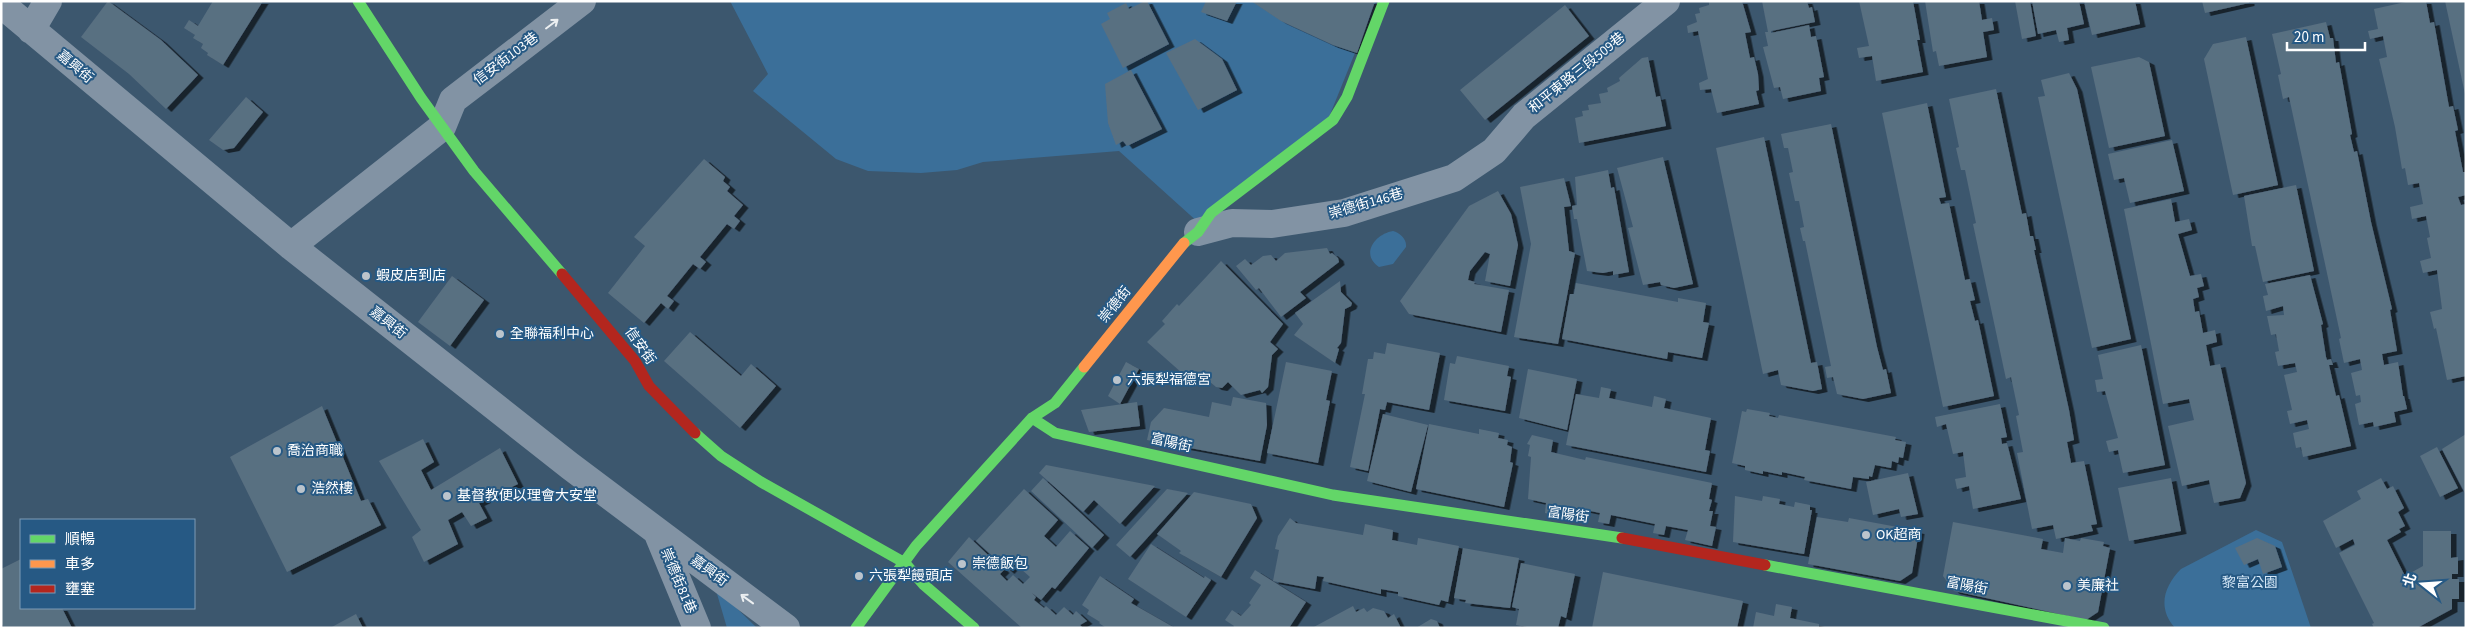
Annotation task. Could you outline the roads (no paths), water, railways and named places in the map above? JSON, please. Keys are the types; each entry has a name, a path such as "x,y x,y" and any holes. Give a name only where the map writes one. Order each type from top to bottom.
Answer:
{"street":[{"path":"31,30 48,1"},
{"name":"信安街","path":"358,1 442,127 474,171 635,361 648,386 684,424 721,456 760,482 876,545 905,563 924,584 974,628"},
{"name":"信安街103巷","path":"442,127 453,100 582,1"},
{"name":"崇德街","path":"856,628 884,587 905,563 916,546 1032,418 1055,403 1184,242 1198,232 1210,213 1333,120 1347,97 1384,1"},
{"name":"和平東路三段509巷","path":"1494,151 1524,116 1666,1"},
{"name":"嘉興街","path":"1,4 291,246 658,534 786,628"},
{"path":"291,246 442,127"},
{"name":"崇德街146巷","path":"1198,232 1232,223 1272,224 1344,213 1454,178 1494,151"},
{"name":"富陽街","path":"1032,418 1056,433 1333,495 1604,535 2104,628"},
{"name":"崇德街81巷","path":"658,534 697,628"}],"place":[{"name":"蝦皮店到店","path":"366,276"},
{"name":"全聯福利中心","path":"500,334"},
{"name":"六張犁福德宮","path":"1117,380"},
{"name":"喬治商職","path":"277,451"},
{"name":"浩然樓","path":"301,489"},
{"name":"基督教便以理會大安堂","path":"447,496"},
{"name":"OK超商","path":"1866,535"},
{"name":"崇德飯包","path":"962,564"},
{"name":"六張犁饅頭店","path":"859,576"},
{"name":"美廉社","path":"2067,586"}],"park label":[{"name":"黎富公園","path":"2250,583"}]}
